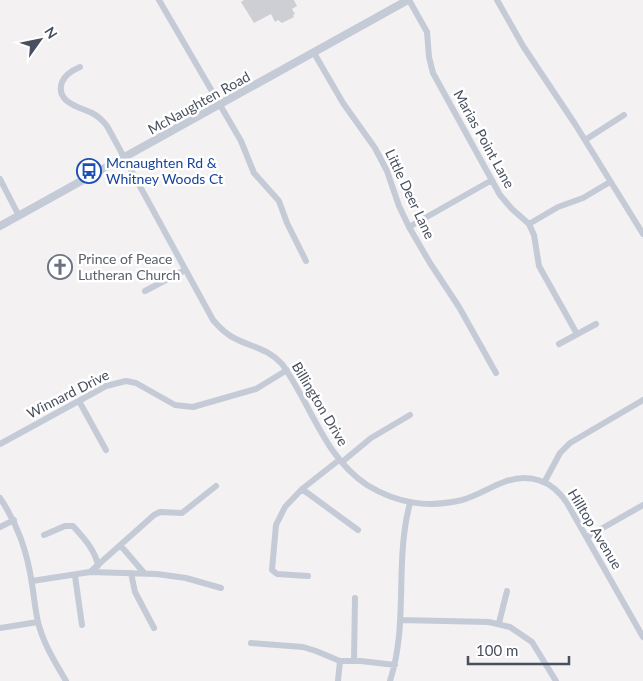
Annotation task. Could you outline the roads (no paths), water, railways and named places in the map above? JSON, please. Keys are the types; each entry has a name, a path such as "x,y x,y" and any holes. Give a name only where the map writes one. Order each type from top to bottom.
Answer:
{"street":[{"path":"158,0 241,141 254,174 279,201 287,223 306,261"},
{"name":"McNaughten Road","path":"0,226 409,0"},
{"name":"Marias Point Lane","path":"409,0 427,32 429,57 434,73 505,202 529,224"},
{"path":"497,0 523,46 585,140 643,234"},
{"name":"Little Deer Lane","path":"314,53 343,103 381,157 409,227 459,307 496,373"},
{"name":"Billington Drive","path":"80,67 63,80 61,86 64,98 71,105 93,114 103,122 210,314 219,326 234,338 262,348 272,354 287,370 322,434 341,461 368,485 382,493 410,503"},
{"path":"585,140 624,115"},
{"path":"0,179 19,216"},
{"path":"409,227 492,180"},
{"path":"577,334 539,266 534,235 529,224 558,207 583,198 610,182"},
{"path":"145,291 185,270"},
{"path":"559,344 596,324"},
{"name":"Winnard Drive","path":"0,444 106,386 126,381 136,383 175,405 193,407 256,389 287,370"},
{"path":"390,681 399,644 401,554 410,503 421,505 464,499 513,479 527,478 545,482 560,453 570,443 643,400"},
{"path":"79,401 106,450"},
{"path":"308,576 277,574 274,573 271,567 276,525 289,502 302,489 371,438 410,414"},
{"name":"Hilltop Avenue","path":"545,482 558,490 563,496 643,637"},
{"path":"90,572 154,515 160,512 178,513 185,511 216,486"},
{"path":"302,489 358,530"},
{"path":"0,498 14,520 23,540 38,622 49,651 66,681"},
{"path":"587,537 643,506"},
{"path":"0,527 14,520"},
{"path":"44,535 65,526 73,526 97,558 98,566"},
{"path":"121,546 145,574"},
{"path":"32,582 90,572 130,573 186,578 221,588"},
{"path":"130,573 135,592 154,628"},
{"path":"75,576 82,625"},
{"path":"499,623 506,591"},
{"path":"354,661 356,598"},
{"path":"400,620 499,623 518,631 532,642 556,681"},
{"path":"0,628 38,622"},
{"path":"251,643 303,647 340,661 395,665"},
{"path":"338,681 340,661"}],"place":[{"name":"Mcnaughten Rd & Whitney Woods Ct","path":"89,171"},
{"name":"Prince of Peace Lutheran Church","path":"60,267"}]}
